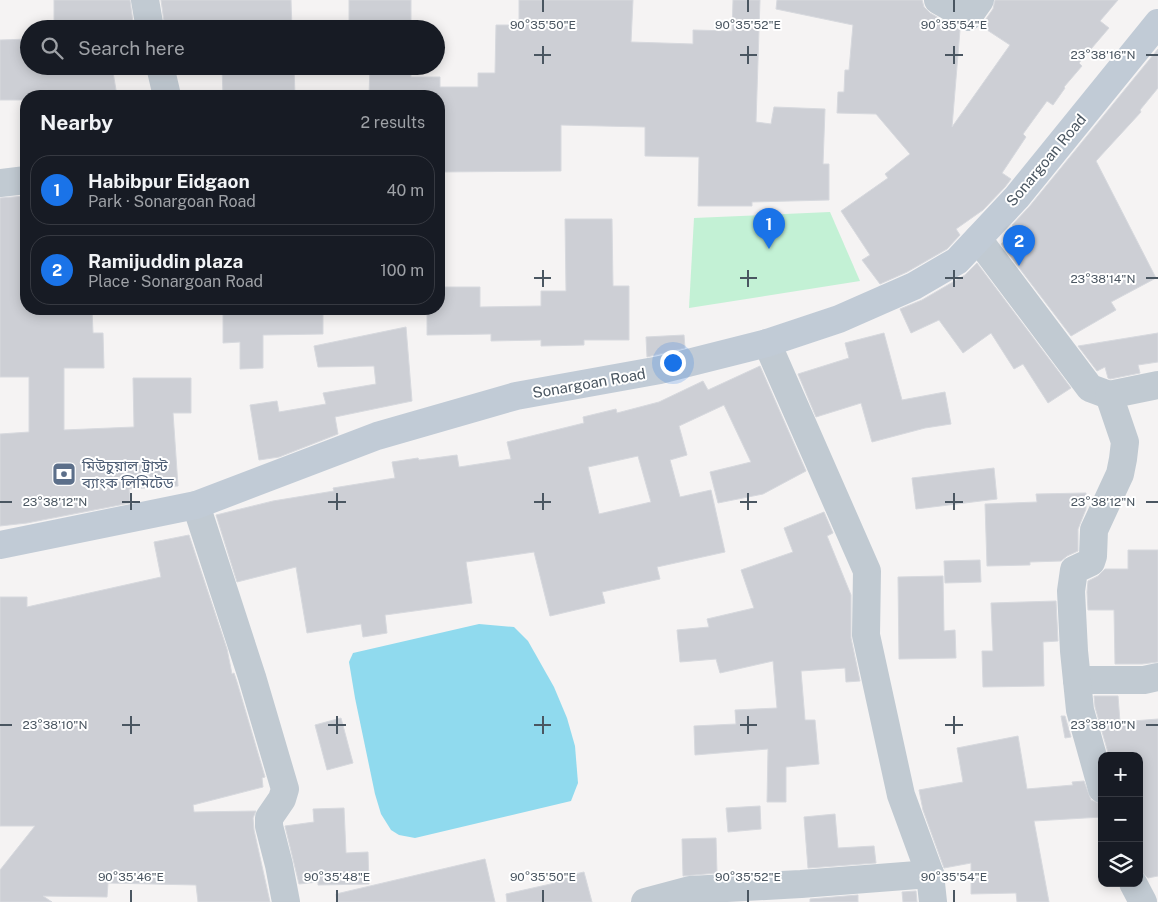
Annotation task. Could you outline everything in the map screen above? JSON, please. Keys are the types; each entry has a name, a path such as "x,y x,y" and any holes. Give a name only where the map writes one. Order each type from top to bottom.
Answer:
{"main road":[{"name":"Sonargoan Road","path":"0,545 196,505 377,436 516,396 660,370 766,344 839,319 914,286 957,261 1017,197 1158,23"}],"street":[{"path":"145,0 148,20"},
{"path":"938,0 968,17 980,0"},
{"path":"162,75 166,90"},
{"path":"0,183 20,181"},
{"path":"978,238 1090,388 1109,395 1158,385"},
{"path":"766,344 867,571 866,635 901,795 930,874 933,902"},
{"path":"1098,775 1080,710 1071,591 1074,570 1091,562 1094,530 1120,474 1123,459 1125,442 1109,395"},
{"path":"196,505 252,677 285,789 282,799 269,818 269,826 286,902"},
{"path":"1077,680 1144,680 1158,677"},
{"path":"645,902 690,890 930,874"},
{"path":"1135,887 1143,902"}],"green space":[{"path":"830,212 860,281 689,308 694,218"}],"water":[{"path":"479,624 514,627 528,641 554,687 567,718 575,746 578,783 571,801 415,838 399,835 391,830 381,814 375,794 349,662 353,653"}],"building":[{"path":"54,0 130,0 133,20 54,20"},
{"path":"161,0 291,0 292,20 164,20"},
{"path":"349,0 411,0 411,20 349,20"},
{"path":"519,0 633,0 631,42 693,44 693,30 732,31 733,0 760,0 756,122 771,124 774,107 825,109 823,164 829,164 829,200 752,202 752,206 698,206 699,157 645,156 645,127 561,125 561,171 445,172 445,90 369,90 370,75 440,77 440,87 478,87 478,73 495,73 496,25 519,25"},
{"path":"777,0 922,0 924,7 930,13 960,30 952,127 1010,45 981,26 993,9 995,0 1118,0 1100,21 1109,28 1079,63 1082,66 1064,87 1053,105 1047,101 1023,134 1026,137 1002,173 1011,179 1005,187 983,210 956,229 960,235 947,249 907,272 880,284 862,260 870,255 841,211 888,178 885,174 910,154 876,114 837,113 838,92 844,92 845,70 849,70 853,25 776,9"},
{"path":"20,39 20,75 114,75 116,90 20,90 20,100 0,100 0,40"},
{"path":"1158,49 1158,88 1140,110 1141,112 1096,161 1156,278 1111,302 1116,310 1071,336 1001,244 1017,231 1012,225 1029,207"},
{"path":"222,75 294,75 295,90 223,90"},
{"path":"20,196 20,315 92,315 93,333 103,333 104,368 64,368 64,430 134,427 133,378 191,378 191,413 173,413 178,486 129,489 130,503 27,523 0,526 0,434 29,432 29,377 0,377 0,198"},
{"path":"565,219 612,219 613,286 629,286 629,340 584,340 584,345 541,346 541,340 491,341 491,334 427,335 427,315 445,315 445,287 480,287 480,307 541,306 541,291 566,291"},
{"path":"977,263 1071,388 1048,403 1023,364 1014,369 991,333 963,353 939,320 911,333 900,309 922,300 965,275"},
{"path":"223,315 323,315 323,334 263,335 263,368 240,369 240,342 223,343"},
{"path":"406,327 412,401 335,417 338,434 279,457 259,460 250,405 277,401 279,412 326,404 323,393 376,384 374,366 318,367 314,346"},
{"path":"884,333 902,400 945,392 951,424 925,428 872,442 861,403 816,417 798,374 849,358 845,343"},
{"path":"1158,333 1158,362 1138,365 1140,373 1110,379 1105,367 1097,371 1078,346"},
{"path":"684,335 685,348 647,357 646,337"},
{"path":"760,366 806,471 763,494 718,503 710,472 751,462 724,405 679,426 687,455 670,460 680,497 711,490 725,552 657,567 660,579 602,592 605,603 550,616 534,552 466,562 472,603 385,615 387,633 363,637 361,624 307,633 296,567 237,582 216,515 273,501 334,491 333,488 395,478 392,462 457,455 459,467 511,459 507,442 584,423 583,417 616,409 617,413 659,402 703,381 708,390","holes":["638,456 651,502 599,514 588,467"]},
{"path":"994,468 997,499 916,509 912,478"},
{"path":"1086,493 1086,509 1078,529 1078,551 1061,561 1030,562 1030,565 987,566 985,504 1037,502 1036,494"},
{"path":"824,512 833,533 827,536 851,595 851,638 860,681 846,682 845,668 801,671 805,720 815,720 819,764 786,767 786,802 767,802 768,749 695,755 694,726 736,724 735,710 777,708 773,661 720,673 716,659 680,662 677,630 709,627 707,619 754,608 741,570 793,552 784,528"},
{"path":"189,535 227,649 232,674 234,673 237,682 265,777 262,778 263,787 193,805 194,812 256,811 253,818 254,830 270,902 198,902 196,885 108,883 107,897 43,896 52,902 0,902 0,870 35,826 0,826 0,597 27,597 27,607 161,577 154,542"},
{"path":"1128,550 1158,550 1158,662 1115,664 1114,610 1088,610 1088,581 1098,576 1105,569 1128,569"},
{"path":"980,560 981,582 945,583 944,561"},
{"path":"943,576 944,631 955,630 956,658 899,659 898,577"},
{"path":"1056,601 1058,641 1043,642 1044,686 983,687 982,651 993,651 991,603"},
{"path":"1094,696 1118,696 1120,722 1158,719 1158,876 1148,878 1143,873 1143,752 1108,752 1095,707"},
{"path":"1061,716 1065,716 1071,737 1065,738"},
{"path":"341,718 353,763 327,770 315,725"},
{"path":"1018,736 1027,789 1073,785 1072,782 1084,781 1091,800 1098,803 1098,817 1034,821 1049,902 1017,902 1016,893 971,894 971,863 944,868 923,810 919,790 963,782 957,748"},
{"path":"760,806 761,829 728,832 726,808"},
{"path":"344,808 346,853 368,852 369,884 318,885 318,882 299,884 285,826 314,822 313,809"},
{"path":"835,814 838,848 874,846 876,863 808,868 804,817"},
{"path":"716,838 717,873 683,876 682,839"},
{"path":"485,859 495,902 337,902 336,894"},
{"path":"584,872 592,902 507,902 506,894 555,883 554,879"},
{"path":"916,891 917,902 903,902 902,892"},
{"path":"858,895 858,902 810,902 810,899"}],"place":[{"name":"Habibpur Eidgaon","path":"769,249"},
{"name":"Ramijuddin plaza","path":"1019,266"},
{"name":"মিউচুয়াল ট্রাস্ট ব্যাংক লিমিটেড","path":"64,474"}]}
